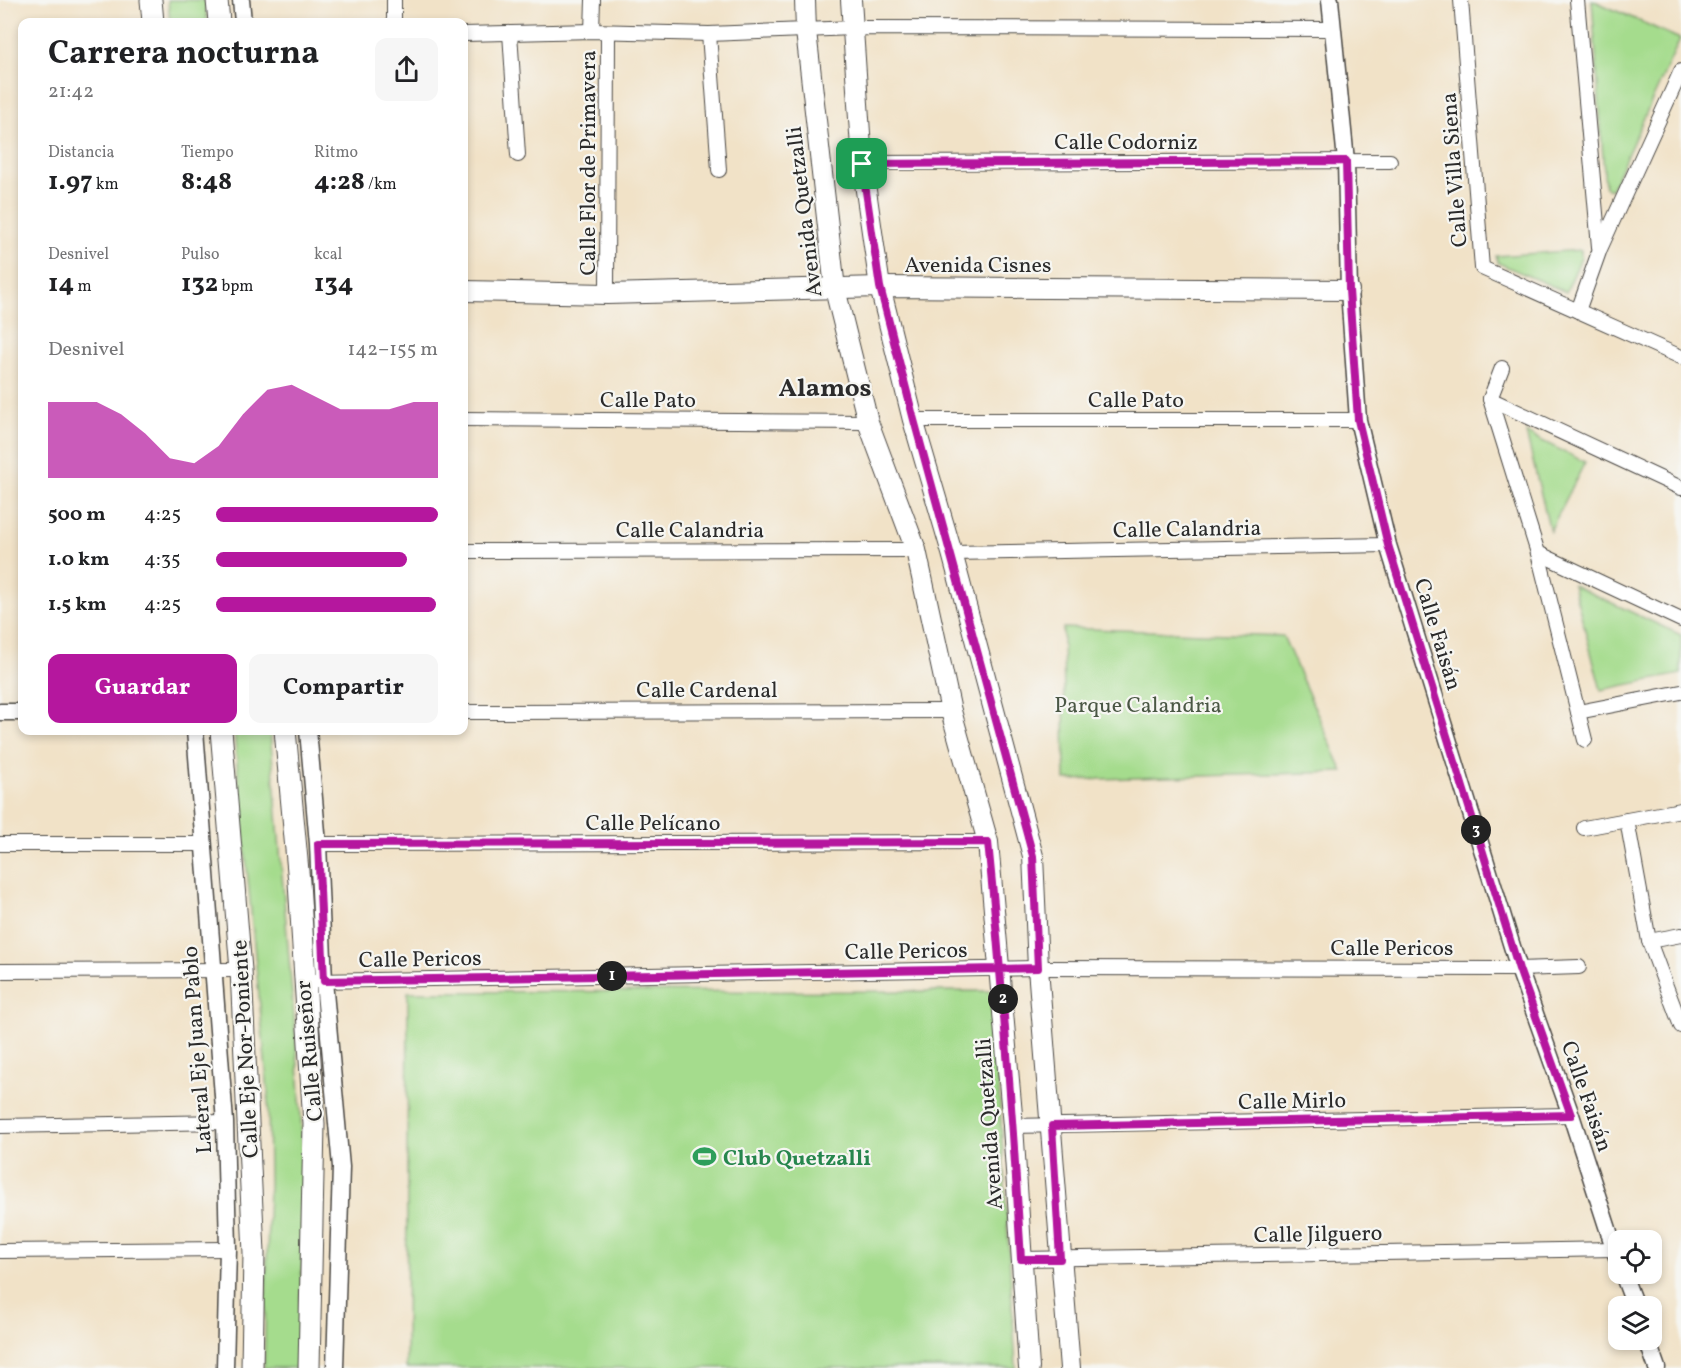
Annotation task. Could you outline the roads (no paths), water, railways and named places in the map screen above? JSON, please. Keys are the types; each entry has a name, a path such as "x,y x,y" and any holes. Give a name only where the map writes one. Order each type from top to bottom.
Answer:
{"main road":[{"path":"151,0 153,18"},
{"path":"217,0 219,18"},
{"name":"Avenida Quetzalli","path":"805,0 806,31 835,289 868,422 916,550 951,711 988,842 1013,1126 1029,1368"},
{"path":"851,0 862,164 880,287 1033,856 1038,968 1070,1368"},
{"name":"Avenida Cisnes","path":"468,291 607,294 880,287 1349,290"},
{"name":"Calle Eje Nor-Poniente","path":"220,735 242,970 254,1253 252,1368"},
{"path":"285,735 299,882 315,981 309,1368"}],"street":[{"path":"242,0 243,18"},
{"path":"394,0 394,18"},
{"path":"592,31 593,0"},
{"name":"Calle Faisán","path":"1329,0 1346,161 1349,290 1358,420 1388,545 1519,969 1609,1230"},
{"name":"Calle Villa Siena","path":"1461,0 1482,268 1681,357"},
{"path":"1577,0 1599,249"},
{"path":"468,34 592,31 709,34 852,28 1331,29"},
{"path":"510,33 518,155"},
{"name":"Calle Flor de Primavera","path":"607,294 608,33"},
{"path":"709,34 719,170"},
{"path":"1578,311 1599,249 1681,71"},
{"name":"Calle Codorniz","path":"862,164 1390,161"},
{"path":"1502,368 1490,399 1538,553 1585,740"},
{"path":"1490,399 1681,488"},
{"name":"Calle Pato","path":"468,419 868,422"},
{"name":"Calle Pato","path":"914,420 1358,420"},
{"name":"Calle Calandria","path":"952,554 1388,545"},
{"name":"Calle Calandria","path":"468,550 916,550"},
{"path":"1538,553 1681,620"},
{"path":"1578,712 1681,692"},
{"name":"Calle Cardenal","path":"468,712 951,711"},
{"path":"0,712 18,712"},
{"name":"Lateral Eje Juan Pablo","path":"195,735 225,1122 228,1249 225,1368"},
{"name":"Calle Ruiseñor","path":"308,735 318,844 315,981 341,1167 334,1368"},
{"path":"1584,828 1681,810"},
{"path":"1627,820 1649,941 1681,1026"},
{"name":"Calle Pelícano","path":"318,844 988,842"},
{"path":"0,844 205,844"},
{"path":"1649,941 1681,935"},
{"name":"Calle Pericos","path":"315,981 1038,968 1519,969 1579,967"},
{"path":"0,971 214,972 242,970"},
{"name":"Calle Mirlo","path":"1013,1126 1571,1115"},
{"path":"0,1126 225,1122"},
{"path":"0,1251 228,1249"},
{"name":"Calle Jilguero","path":"1021,1259 1608,1254"},
{"path":"1651,1350 1657,1368"}],"place":[{"name":"Club Quetzalli","path":"705,1157"}],"district":[{"name":"Alamos","path":"825,387"}],"park label":[{"name":"Parque Calandria","path":"1138,704"}]}
